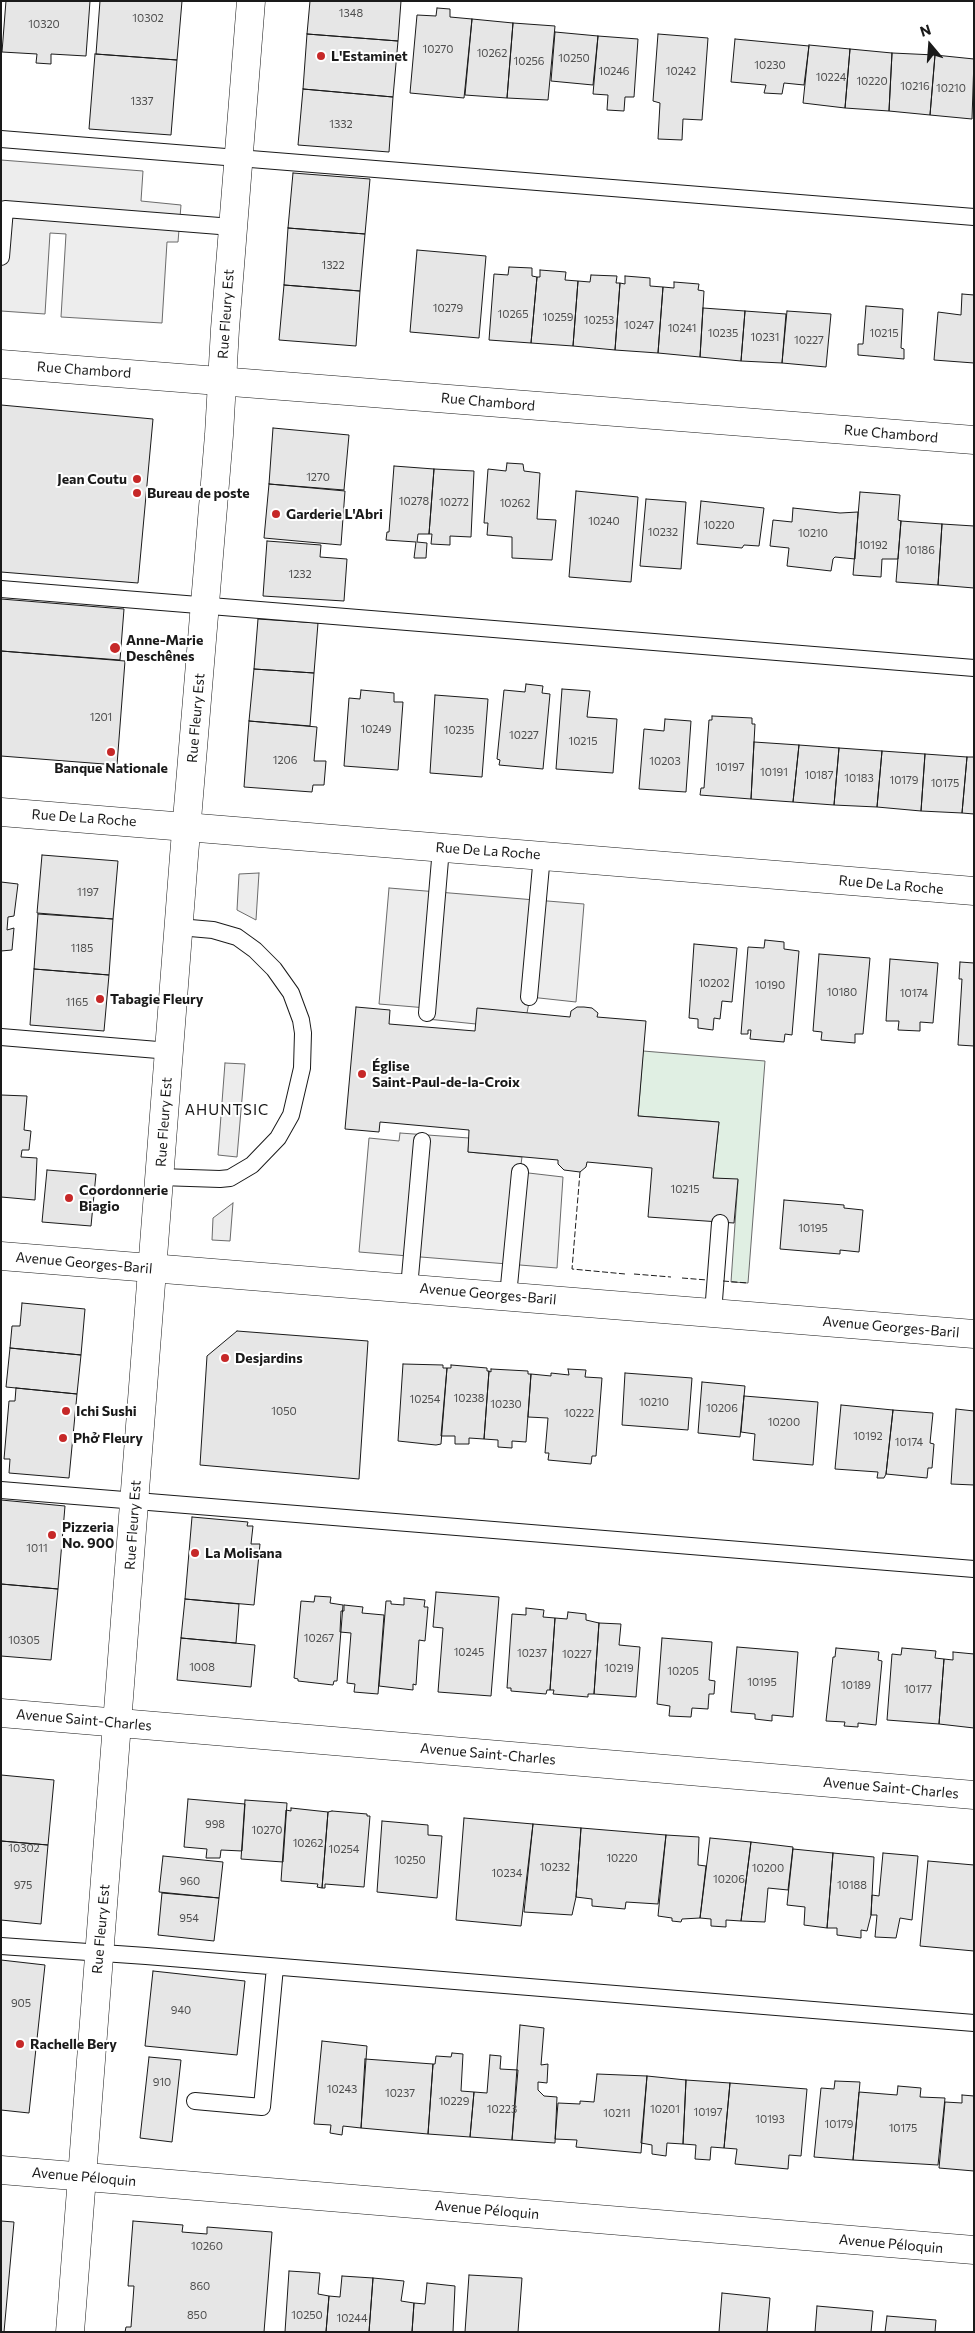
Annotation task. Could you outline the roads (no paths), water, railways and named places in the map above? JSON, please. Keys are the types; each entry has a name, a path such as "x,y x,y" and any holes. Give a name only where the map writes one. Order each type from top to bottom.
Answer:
{"street":[{"name":"Rue Fleury Est","path":"70,2332 251,1"},
{"name":"Rue Chambord","path":"1,364 974,440"},
{"name":"Rue De La Roche","path":"1,812 974,892"},
{"name":"Avenue Georges-Baril","path":"1,1256 974,1334"},
{"name":"Avenue Saint-Charles","path":"1,1713 974,1795"},
{"name":"Avenue Péloquin","path":"1,2170 974,2250"}],"lane":[{"path":"1,139 974,217"},
{"path":"1,258 5,209 232,227"},
{"path":"1,589 974,668"},
{"path":"427,1013 442,848"},
{"path":"529,997 542,855"},
{"path":"160,1177 220,1180 230,1178 252,1165 278,1138 288,1121 296,1101 302,1068 303,1033 301,1020 291,993 274,969 255,950 237,937 213,930 179,926"},
{"path":"1,1038 170,1051"},
{"path":"409,1288 422,1141"},
{"path":"508,1296 520,1172"},
{"path":"713,1313 720,1223"},
{"path":"1,1490 974,1569"},
{"path":"1,1946 974,2023"},
{"path":"195,2101 262,2107 275,1967"}],"place":[{"name":"L'Estaminet","path":"321,56"},
{"name":"Jean Coutu","path":"137,479"},
{"name":"Bureau de poste","path":"137,493"},
{"name":"Garderie L'Abri","path":"276,514"},
{"name":"Anne-Marie Deschênes","path":"115,648"},
{"name":"Banque Nationale","path":"111,752"},
{"name":"Tabagie Fleury","path":"100,999"},
{"name":"Église Saint-Paul-de-la-Croix","path":"362,1074"},
{"name":"Coordonnerie Biagio","path":"69,1198"},
{"name":"Desjardins","path":"225,1358"},
{"name":"Ichi Sushi","path":"66,1411"},
{"name":"Phở Fleury","path":"63,1438"},
{"name":"Pizzeria No. 900","path":"52,1535"},
{"name":"La Molisana","path":"195,1553"},
{"name":"Rachelle Bery","path":"20,2044"}],"district":[{"name":"AHUNTSIC","path":"227,1110"}]}
